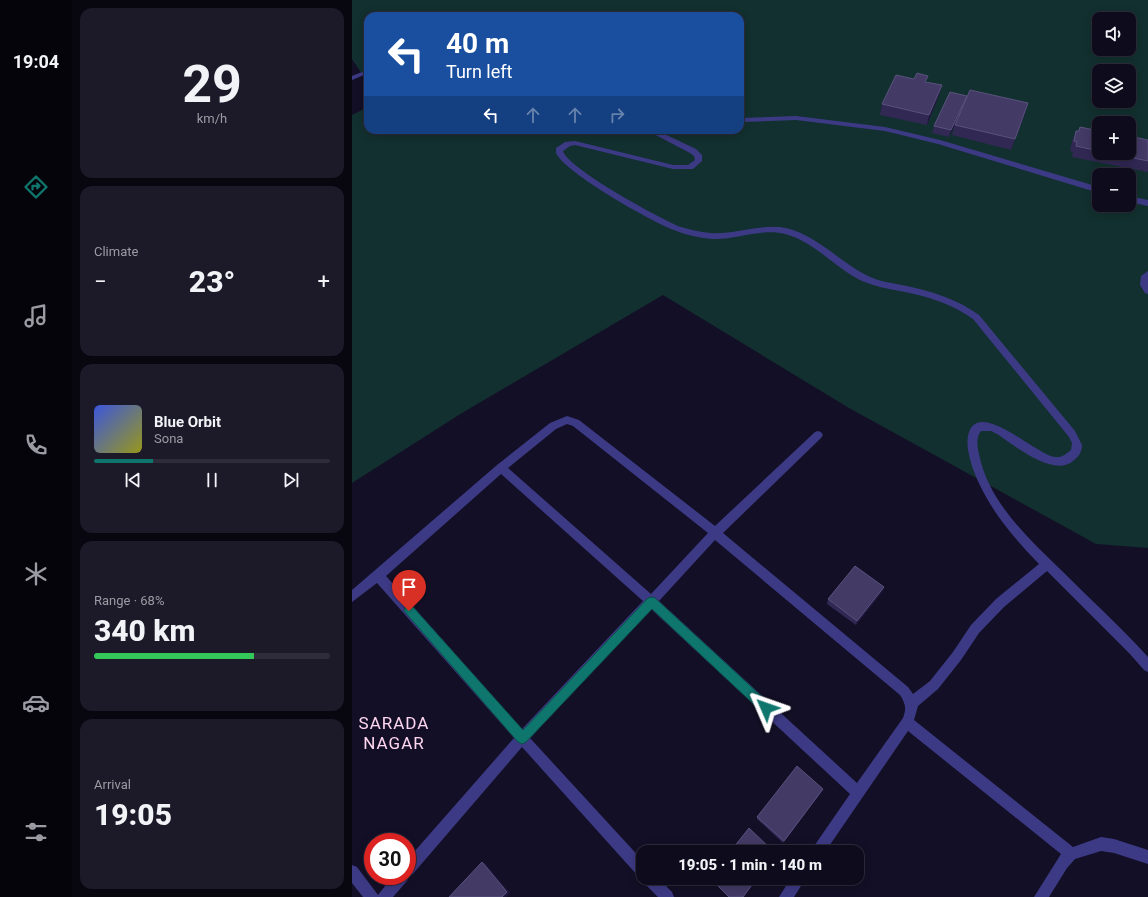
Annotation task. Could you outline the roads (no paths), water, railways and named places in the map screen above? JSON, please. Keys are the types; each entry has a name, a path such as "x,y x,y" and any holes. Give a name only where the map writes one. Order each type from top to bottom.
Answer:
{"street":[{"path":"352,78 362,74"},
{"path":"744,120 796,118 885,129 940,142 1092,188"},
{"path":"658,134 697,154 699,158 698,161 690,167 673,167 575,143 563,146 559,150 559,154 563,160 578,170 669,225 698,235 711,236 783,230 803,238 861,277 877,284 929,294 954,303 966,309 976,317 1067,427 1077,443 1077,450 1068,458 1059,461 1051,460 1041,457 992,427 979,428 974,432 971,439 974,458 987,492 1022,539 1133,649 1148,666"},
{"path":"1136,199 1148,202"},
{"path":"1148,274 1144,278 1144,285 1148,290"},
{"path":"352,597 501,468 553,426 563,421 571,421 714,533 904,691 912,703 912,708 907,722 822,845"},
{"path":"416,860 522,738 652,602 714,533 818,435"},
{"path":"501,468 652,602 858,793"},
{"path":"912,703 934,685 958,656 975,630 996,608 1047,564"},
{"path":"378,576 636,863"},
{"path":"907,722 1071,854"},
{"path":"1041,897 1062,863 1071,854 1101,844 1114,846 1148,857"},
{"path":"352,872 372,897"},
{"path":"384,897 394,885"},
{"path":"656,885 667,897"},
{"path":"786,897 794,885"}],"district":[{"name":"SARADA NAGAR","path":"394,733"}]}
